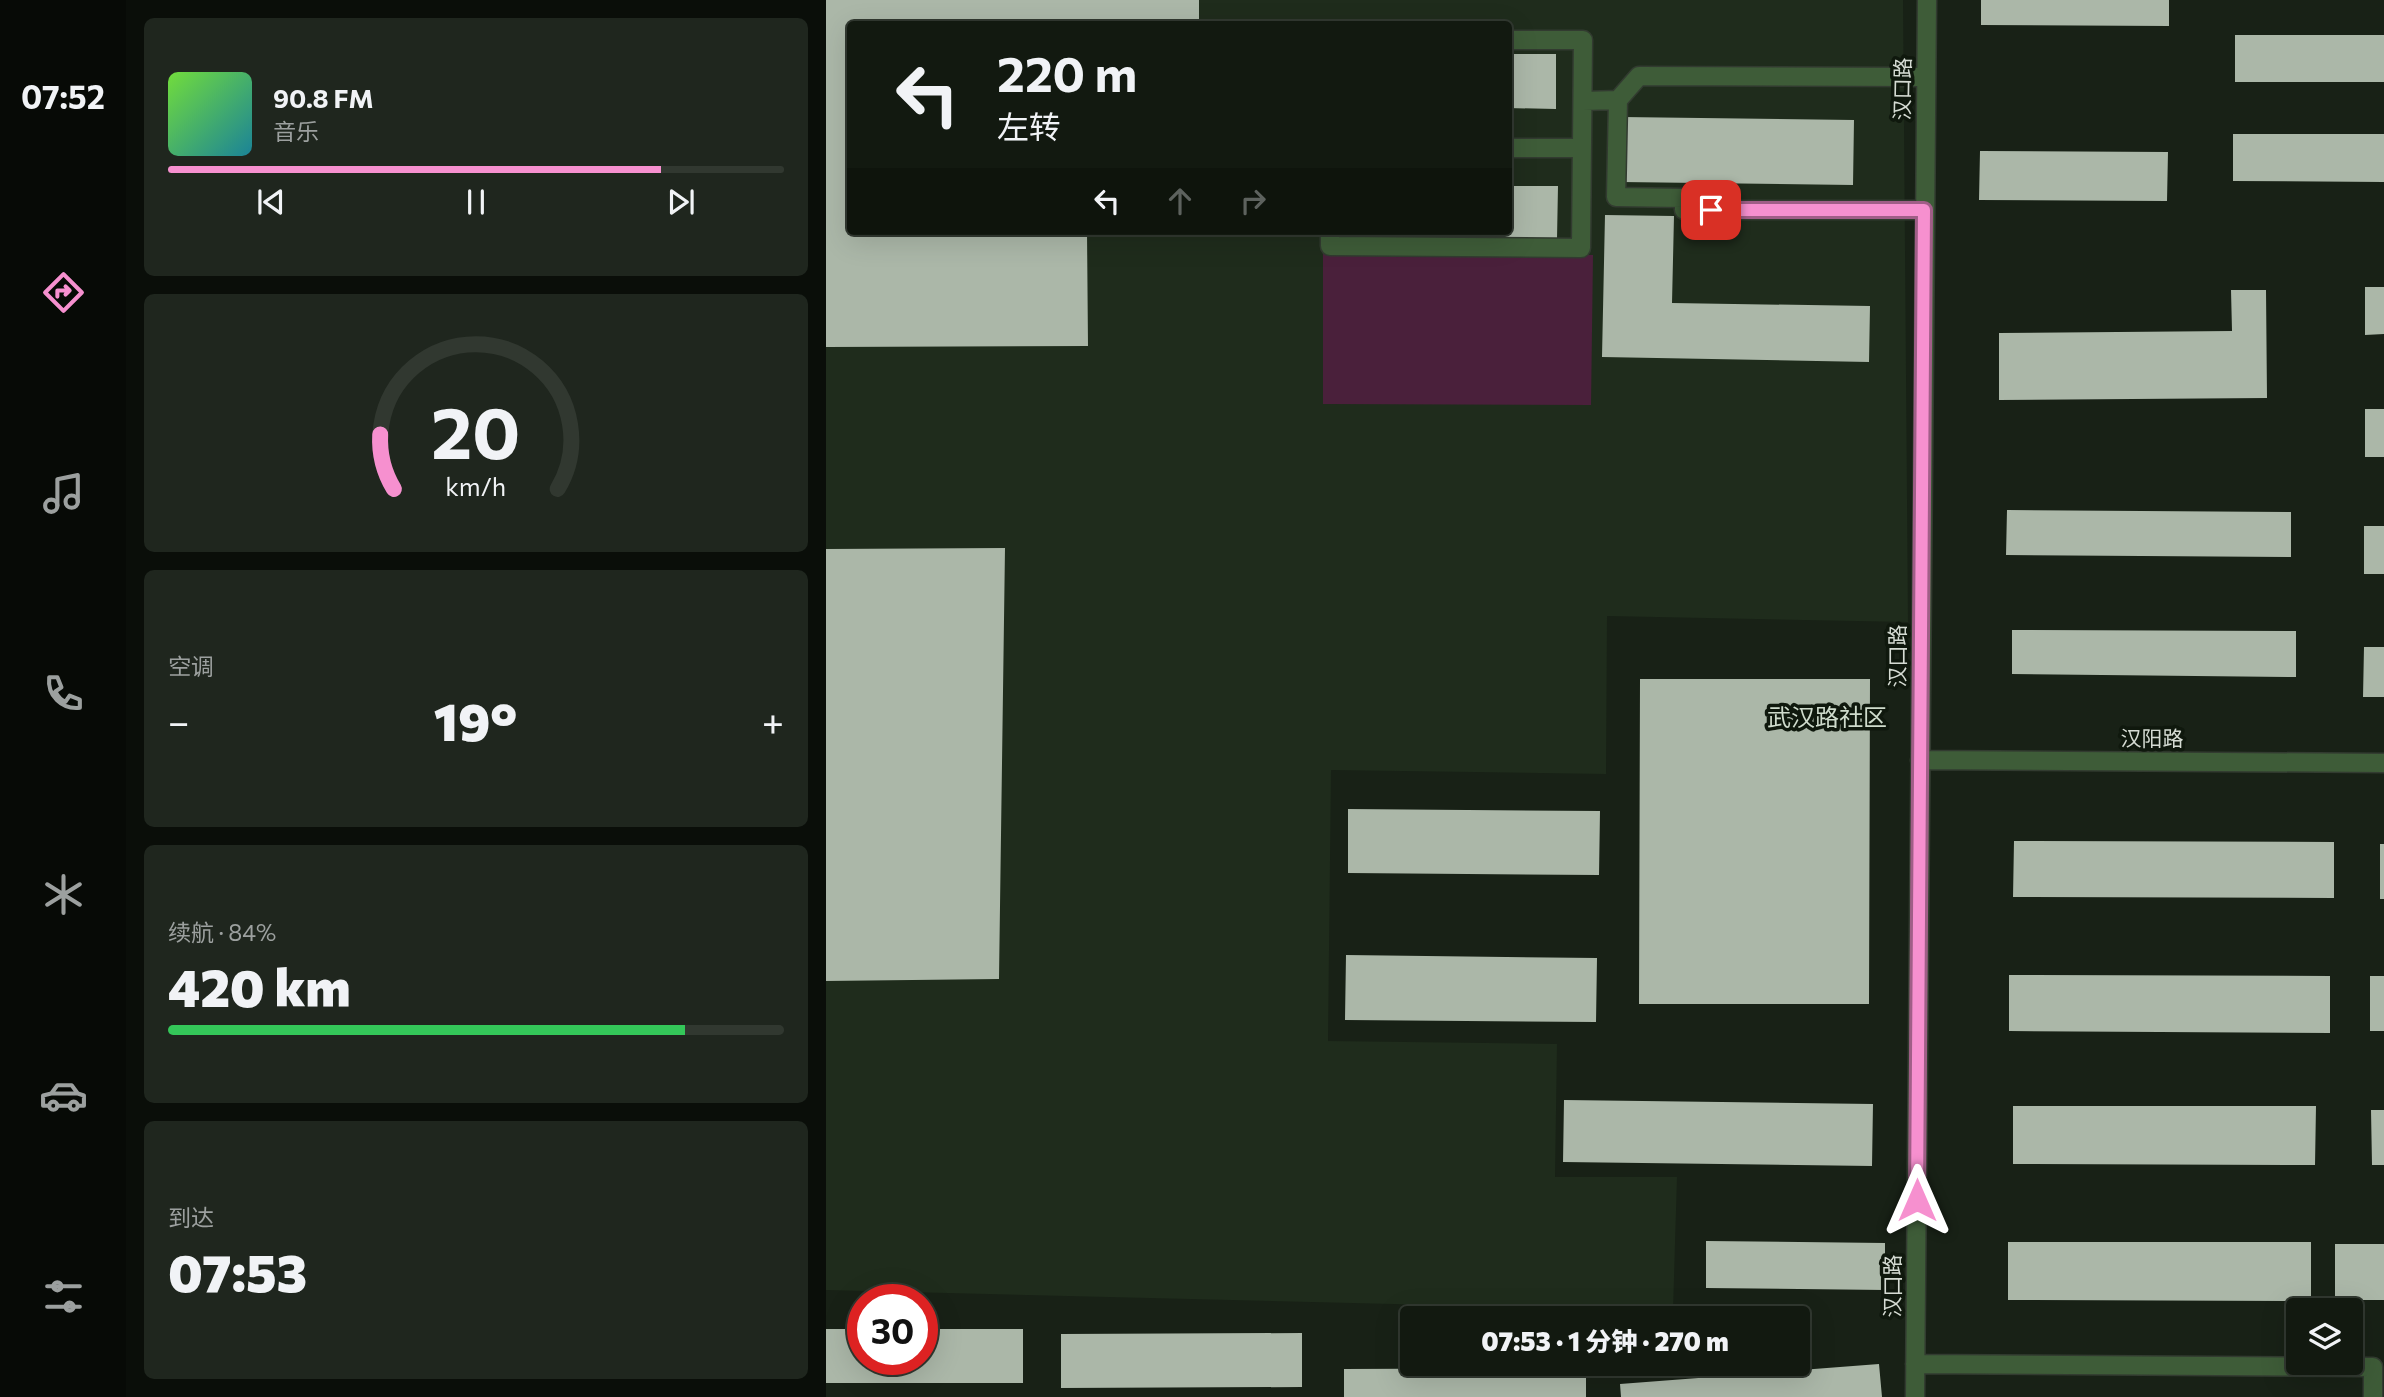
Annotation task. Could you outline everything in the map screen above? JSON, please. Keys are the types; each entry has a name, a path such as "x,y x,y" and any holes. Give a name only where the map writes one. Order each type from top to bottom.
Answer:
{"street":[{"name":"汉口路","path":"1915,1397 1927,0"},
{"path":"1330,235 1330,246 1581,248 1583,40 1512,40"},
{"path":"1924,210 1684,210 1684,198 1616,197 1618,100 1639,76 1926,77"},
{"path":"1583,102 1618,100"},
{"path":"1512,148 1582,148"},
{"name":"汉阳路","path":"1920,760 2384,763"},
{"path":"1915,1364 2379,1367 2373,1397"}],"shaded area":[{"path":"826,0 1903,0 1908,622 1607,616 1606,774 1331,770 1328,1041 1557,1044 1555,1177 1677,1177 1673,1306 1471,1306 938,1293 938,1284 847,1284 847,1291 826,1290"},
{"path":"1323,253 1593,255 1591,405 1323,404"}],"building":[{"path":"826,0 1199,0 1199,21 847,21 847,235 1087,235 1088,346 826,347"},
{"path":"1981,0 2169,0 2169,26 1981,25"},
{"path":"2235,35 2384,35 2384,82 2235,82"},
{"path":"1512,54 1556,54 1556,109 1512,108"},
{"path":"1622,117 1854,120 1853,185 1621,182"},
{"path":"2233,134 2384,134 2384,182 2233,181"},
{"path":"1980,151 2168,152 2167,201 1979,200"},
{"path":"1512,186 1558,186 1557,239 1340,238 1340,235 1512,235"},
{"path":"1605,215 1674,216 1672,303 1870,306 1869,362 1602,357"},
{"path":"2365,287 2384,287 2384,334 2365,335"},
{"path":"2231,290 2266,290 2267,398 1999,400 1999,333 2232,331"},
{"path":"2365,409 2384,409 2384,457 2365,457"},
{"path":"2007,510 2291,512 2291,557 2006,555"},
{"path":"2364,526 2384,526 2384,574 2364,574"},
{"path":"1005,548 999,979 826,981 826,549"},
{"path":"2012,630 2296,631 2296,677 2012,674"},
{"path":"2364,647 2384,647 2384,697 2363,697"},
{"path":"1640,679 1870,679 1869,1004 1639,1004"},
{"path":"1348,809 1600,811 1599,875 1348,873"},
{"path":"2014,841 2334,842 2334,898 2013,897"},
{"path":"2380,844 2384,844 2384,899 2380,899"},
{"path":"1346,955 1597,958 1596,1022 1345,1020"},
{"path":"2009,975 2330,976 2330,1033 2009,1031"},
{"path":"2370,976 2384,976 2384,1031 2370,1031"},
{"path":"1564,1100 1873,1104 1872,1166 1563,1162"},
{"path":"2013,1106 2316,1106 2315,1165 2013,1164"},
{"path":"2371,1110 2384,1110 2384,1165 2372,1165"},
{"path":"1706,1241 1885,1243 1885,1290 1706,1288"},
{"path":"2008,1242 2311,1242 2311,1298 2286,1298 2286,1301 2008,1300"},
{"path":"2335,1244 2384,1244 2384,1300 2335,1298"},
{"path":"826,1329 847,1329 847,1375 938,1375 938,1329 1023,1329 1023,1383 826,1383"},
{"path":"1302,1333 1302,1387 1061,1388 1061,1334"},
{"path":"1879,1364 1882,1397 1621,1397 1620,1384 1724,1376 1810,1376 1810,1369"},
{"path":"1344,1369 1400,1369 1400,1376 1586,1376 1586,1397 1344,1397"}],"district":[{"name":"武汉路社区","path":"1827,718"}],"route":[{"path":"1711,210 1924,210 1917,1200"}]}
